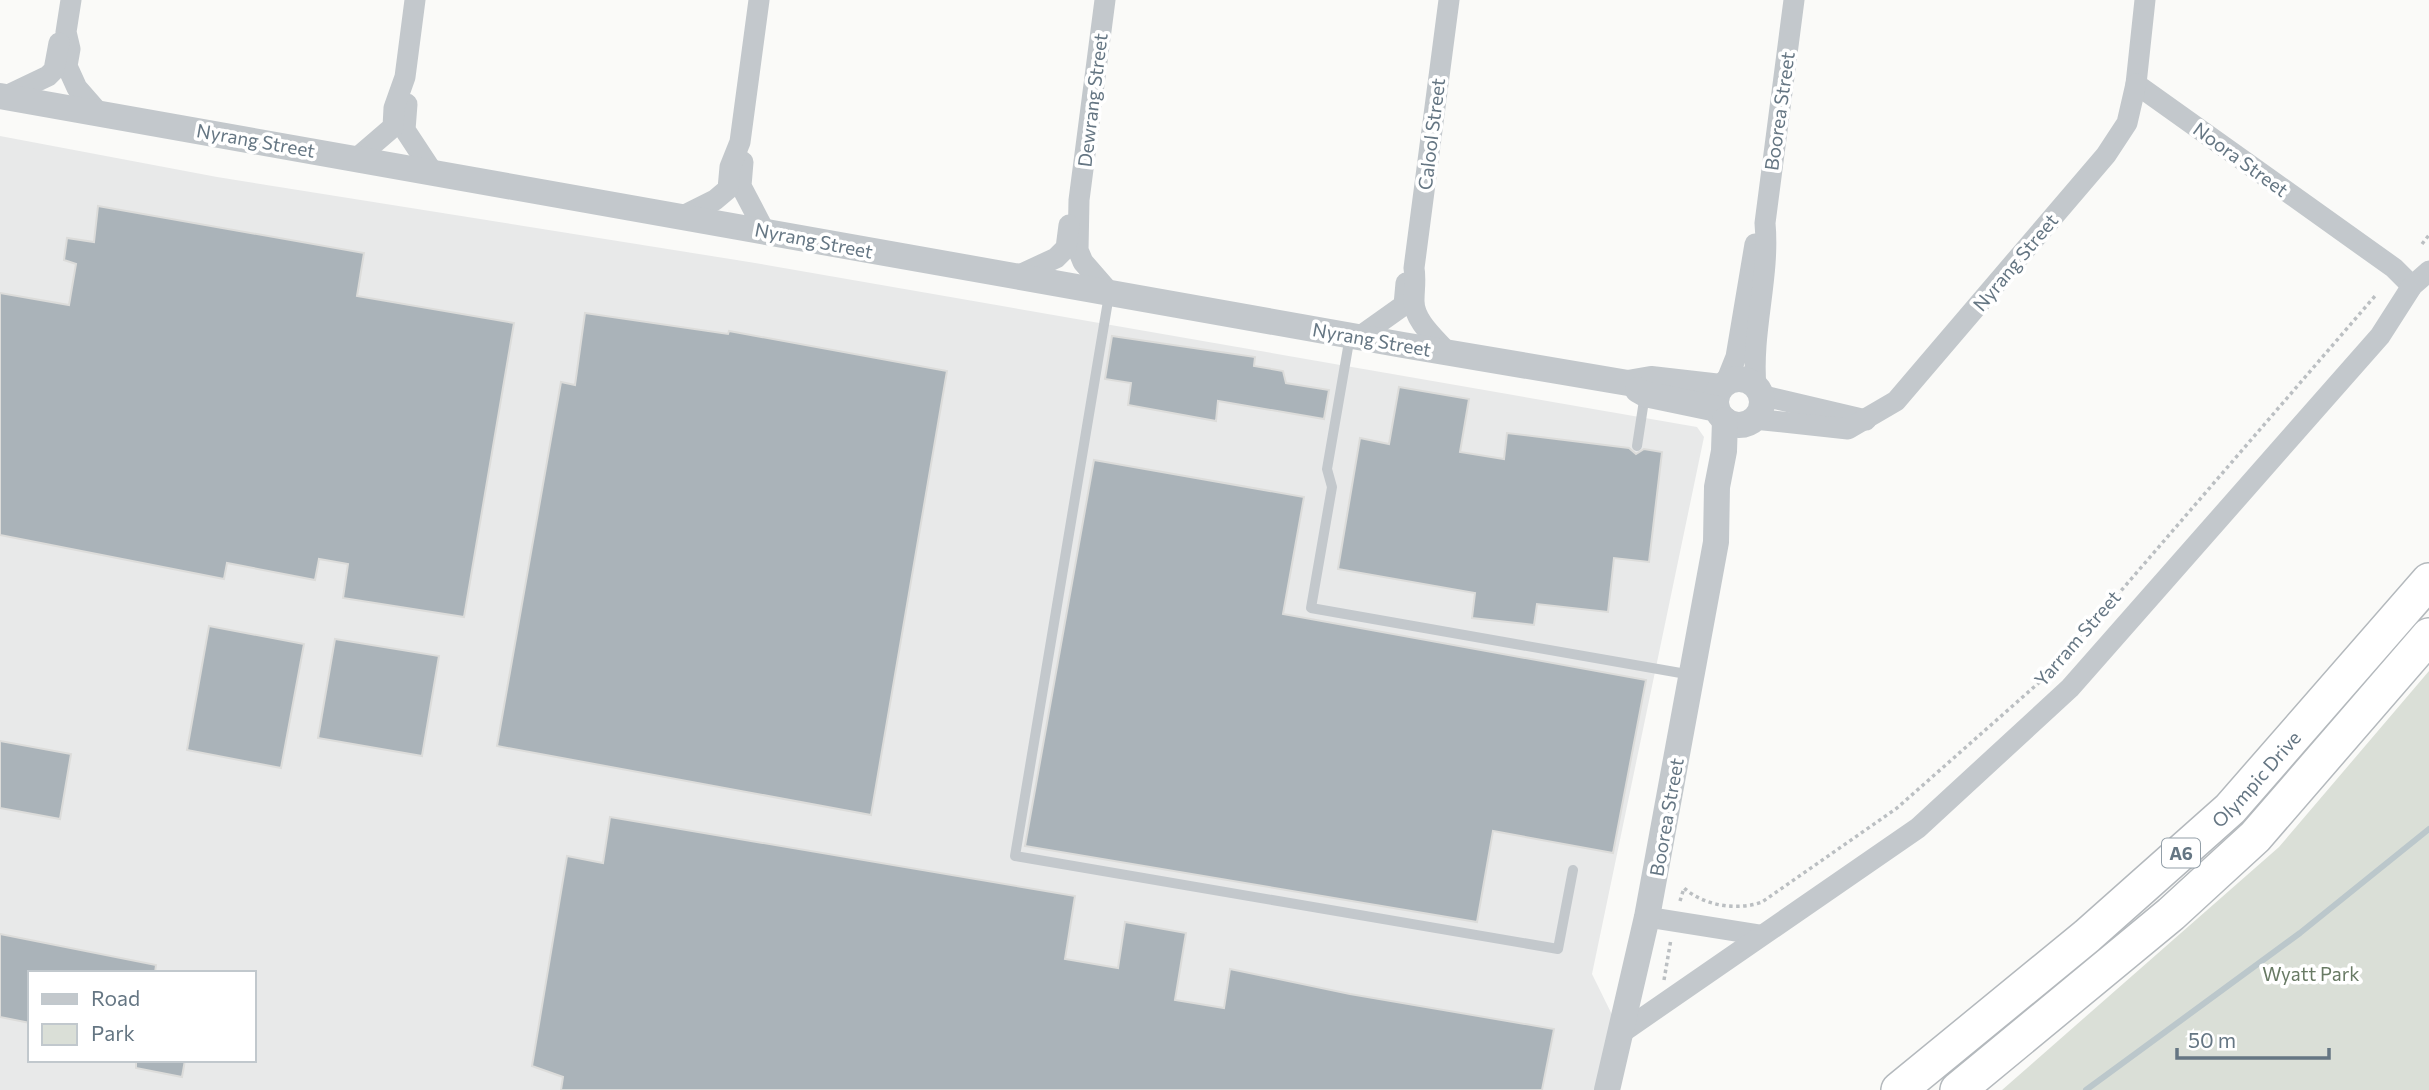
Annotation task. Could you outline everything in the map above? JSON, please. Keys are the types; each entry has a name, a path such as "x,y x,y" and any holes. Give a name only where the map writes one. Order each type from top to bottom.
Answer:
{"highway":[{"name":"Olympic Drive","path":"1899,1090 2087,936 2230,809 2429,580"},
{"name":"Olympic Drive","path":"1958,1090 2171,914 2255,837 2429,636"}],"street":[{"path":"2,97 48,76 54,70 57,47 66,32 71,0"},
{"path":"357,158 393,127 394,108 405,77 415,0"},
{"path":"683,216 715,200 728,189 730,167 740,142 759,0"},
{"name":"Dewrang Street","path":"1105,0 1079,200 1078,250 1083,262 1110,293"},
{"name":"Calool Street","path":"1447,352 1422,324 1414,303 1417,285 1414,268 1449,0"},
{"name":"Boorea Street","path":"1607,1090 1647,917 1692,675 1716,542 1717,487 1724,452 1753,352 1767,248 1765,223 1794,0"},
{"path":"2136,84 2145,0"},
{"path":"66,32 70,49 67,66 71,78 97,112"},
{"path":"405,77 408,107 405,130 432,171"},
{"name":"Noora Street","path":"2136,84 2394,268 2412,286"},
{"name":"Nyrang Street","path":"2,97 764,230 1637,388 1866,420 1896,401 2106,155 2127,123 2136,84"},
{"path":"740,142 744,165 741,186 764,230"},
{"name":"Dewrang Street","path":"1015,277 1056,258 1066,248 1066,230 1079,200"},
{"name":"Boorea Street","path":"1738,403 1737,357 1752,251 1765,223"},
{"name":"Calool Street","path":"1354,337 1404,305 1405,285 1414,268"},
{"name":"Yarram Street","path":"1621,1033 1919,828 2070,688 2380,336 2412,286 2429,271"},
{"path":"1647,917 1760,935"}],"lane":[{"path":"1110,293 1015,856 1558,949 1573,870"},
{"path":"1354,337 1327,469 1332,487 1311,608 1692,675"},
{"path":"1637,388 1637,446"}],"path":[{"path":"2421,244 2429,235"},
{"name":"Yarram Street","path":"1674,921 1684,888 1695,898 1746,908 1754,905 1897,808 2051,672 2375,296"},
{"path":"1664,1002 1664,974 1674,921"}],"shaded area":[{"path":"0,136 217,177 749,262 1697,427 1704,437 1592,974 1621,1033 1607,1090 0,1090"}],"green space":[{"name":"Wyatt Park","path":"2429,671 2429,1090 2002,1090 2279,847"}],"building":[{"path":"98,206 364,253 357,296 514,323 464,617 343,598 348,564 319,559 315,580 227,563 224,579 0,535 0,293 69,305 76,264 64,260 67,238 94,242"},
{"path":"585,313 728,334 729,331 947,371 871,815 497,746 561,382 575,385"},
{"path":"1112,336 1255,357 1254,366 1283,371 1286,383 1329,390 1324,419 1218,401 1216,421 1128,405 1131,383 1105,379"},
{"path":"1399,387 1469,399 1460,452 1504,459 1507,433 1629,448 1636,454 1644,449 1662,452 1649,562 1614,558 1608,612 1537,604 1534,625 1472,618 1475,593 1338,569 1360,438 1389,444"},
{"path":"1094,460 1304,497 1283,614 1646,680 1613,853 1493,831 1477,922 1025,846"},
{"path":"209,626 304,644 281,768 187,750"},
{"path":"335,639 439,656 422,756 318,738"},
{"path":"0,741 71,754 60,819 0,808"},
{"path":"610,817 1075,896 1065,959 1118,968 1125,922 1186,933 1175,1000 1224,1008 1230,969 1350,994 1554,1029 1542,1090 561,1090 563,1077 532,1066 567,856 603,863"},
{"path":"0,934 156,965 155,971 28,971 28,1023 0,1017"},
{"path":"136,1062 185,1062 182,1077 136,1068"}],"waterway":[{"path":"2086,1090 2300,933 2429,829"}]}
